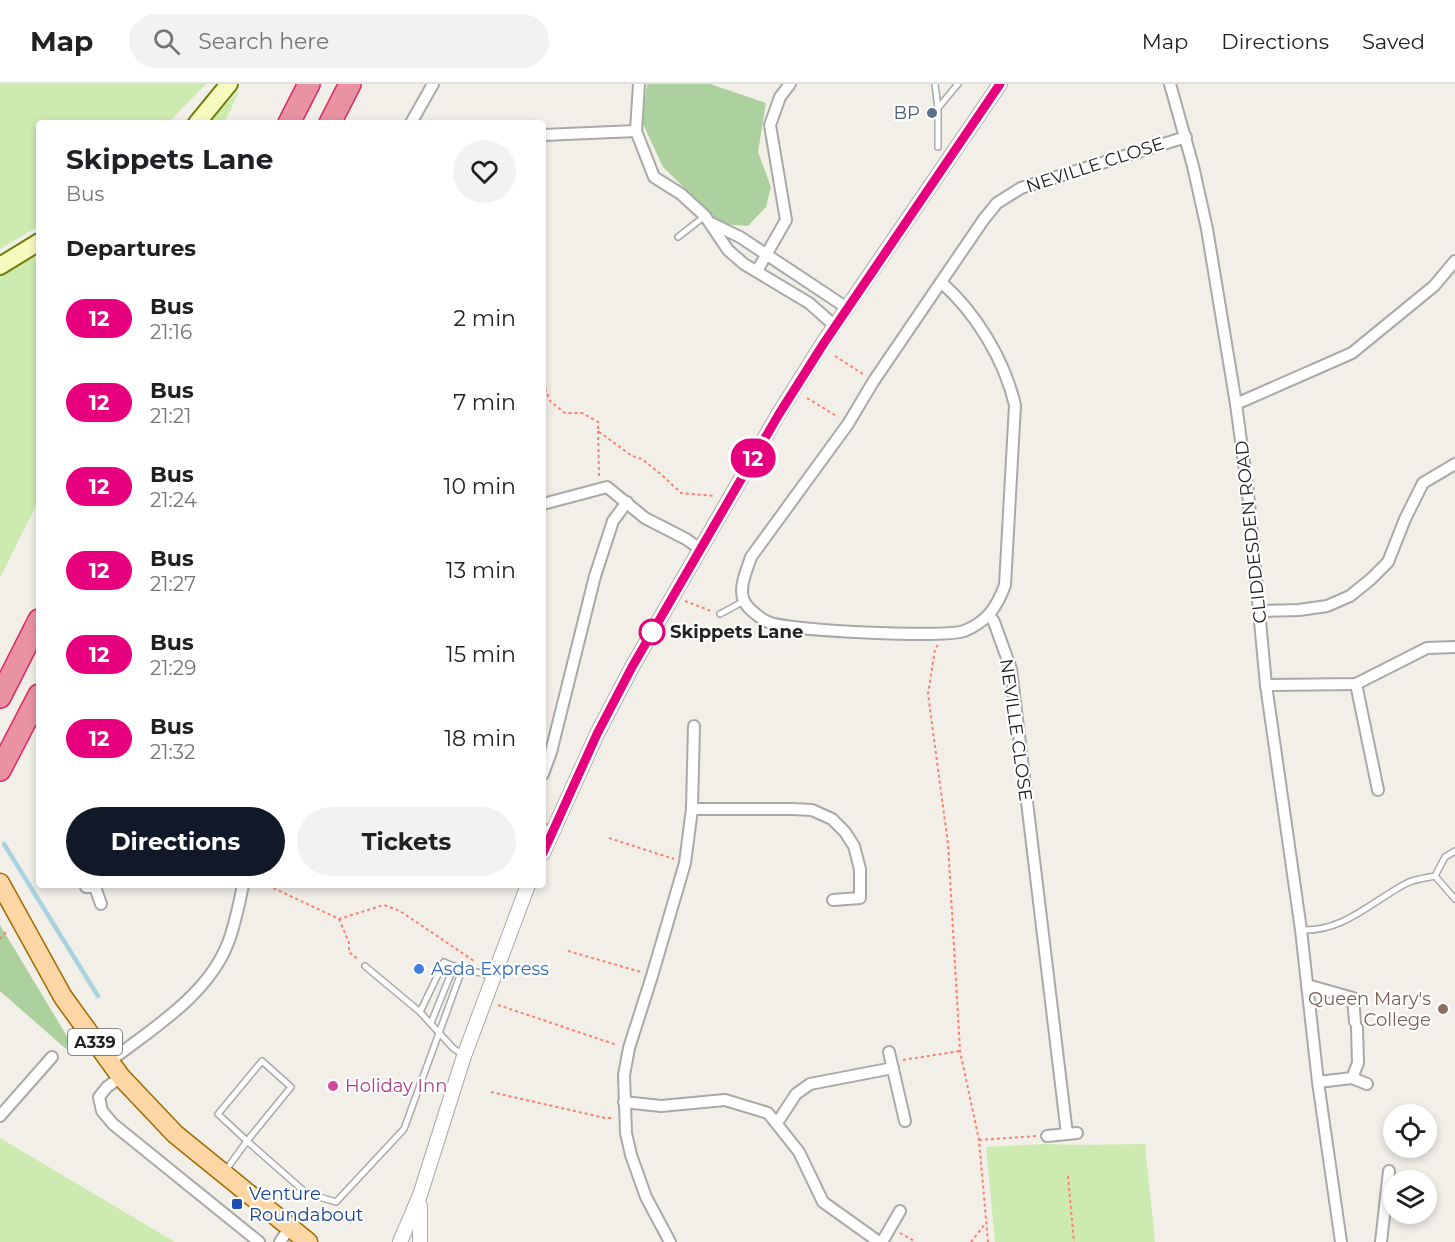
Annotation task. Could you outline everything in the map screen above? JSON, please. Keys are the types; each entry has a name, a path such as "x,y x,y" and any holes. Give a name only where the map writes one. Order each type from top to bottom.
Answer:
{"highway":[{"path":"291,120 309,84"},
{"path":"332,120 350,84"},
{"path":"0,697 36,626"},
{"path":"2,766 36,700"}],"main road":[{"path":"199,120 229,84"},
{"path":"0,266 36,244"},
{"name":"A339","path":"0,884 63,997 121,1077 175,1134 223,1173 285,1235 308,1242"}],"street":[{"path":"413,120 434,84"},
{"path":"639,84 636,131 654,177 681,194 708,219 729,250 744,264 808,303 835,326"},
{"path":"757,272 786,220 770,125 780,97 790,84"},
{"path":"546,847 597,734 617,696 779,414 847,308 1000,84"},
{"name":"CLIDDESDEN ROAD","path":"1173,85 1207,229 1236,404 1248,493 1266,685 1301,930 1318,1082 1341,1242"},
{"path":"546,135 636,131"},
{"name":"NEVILLE CLOSE","path":"744,601 742,583 751,557 848,424 873,381 997,202 1021,188 1186,137"},
{"path":"708,219 740,237 847,308"},
{"path":"1236,404 1352,353 1434,286 1455,261"},
{"path":"744,601 768,622 804,629 938,633 963,632 990,616 1000,600 1005,585 1015,405 1012,389 982,331 960,300 941,282"},
{"path":"1259,611 1299,610 1327,606 1350,596 1389,562 1405,519 1423,483 1455,464"},
{"path":"546,503 607,488 645,518 686,538 700,549"},
{"path":"546,767 552,752 595,576 613,521 627,502"},
{"name":"NEVILLE CLOSE","path":"990,616 1011,669 1072,1133 1047,1136"},
{"path":"1266,685 1356,684 1427,648 1455,646"},
{"path":"1356,684 1377,790"},
{"path":"670,1242 646,1197 626,1134 624,1075 629,1048 685,863 692,809 694,726"},
{"path":"692,809 812,810 832,819 845,832 854,846 860,869 860,898 833,900"},
{"path":"94,888 101,904"},
{"path":"110,1061 189,998 208,977 228,943 242,888"},
{"path":"400,1242 420,1195 464,1056 527,888"},
{"path":"1307,985 1353,998 1358,1063 1352,1078"},
{"path":"0,1116 52,1057"},
{"path":"777,1123 796,1094 810,1084 891,1060 905,1120"},
{"path":"121,1077 107,1087 99,1097 102,1111 113,1124 260,1242"},
{"path":"1318,1082 1352,1078 1366,1084"},
{"path":"624,1102 661,1106 726,1100 768,1113 799,1152 822,1202 881,1242 900,1211"},
{"path":"420,1195 420,1242"},
{"path":"1381,1242 1383,1224"}],"lane":[{"path":"935,84 938,108 938,147"},
{"path":"938,108 958,84"},
{"path":"678,237 708,219"},
{"path":"720,615 744,601"},
{"path":"1301,930 1317,931 1355,917 1409,882 1435,876 1445,857 1455,851"},
{"path":"1435,876 1455,899"},
{"path":"420,1012 444,962 462,970 482,973 493,979"},
{"path":"365,966 420,1012 453,1048 464,1056"},
{"path":"431,1023 454,966"},
{"path":"223,1173 248,1141 291,1087 262,1061 218,1114 248,1141 306,1193 336,1202 404,1129 462,970"}],"path":[{"path":"835,356 855,368"},
{"path":"546,390 553,404 565,413 582,413 598,422 599,489"},
{"path":"807,398 827,410"},
{"path":"598,431 632,456 642,459 681,493 714,496"},
{"path":"685,601 720,615"},
{"path":"938,645 935,649 928,694 948,844 960,1051 979,1140 988,1242"},
{"path":"609,838 685,863"},
{"path":"273,888 339,919 349,943 349,952 365,966"},
{"path":"339,919 384,905 400,911 478,964"},
{"path":"0,939 11,925"},
{"path":"568,951 652,976"},
{"path":"494,1004 629,1048"},
{"path":"891,1060 960,1051"},
{"path":"491,1092 604,1118 625,1117"},
{"path":"979,1140 1047,1136"},
{"path":"1068,1176 1074,1242"},
{"path":"971,1242 986,1224"},
{"path":"890,1228 916,1242"}],"green space":[{"path":"0,84 206,84 171,120 36,120 36,228 0,249"},
{"path":"647,84 710,84 766,103 758,152 771,187 766,207 748,226 721,224 663,167 642,122"},
{"path":"240,90 225,120 210,120"},
{"path":"36,256 36,505 0,578 0,274"},
{"path":"0,925 68,1038 66,1049 0,991"},
{"path":"0,1138 175,1242 0,1242"},
{"path":"1045,1144 1145,1144 1155,1242 995,1242 986,1147"}],"waterway":[{"path":"4,844 98,996"}],"bus line":[{"name":"12","path":"546,846 597,734 632,667 779,414 911,212 1000,84"}],"place":[{"name":"BP","path":"932,113"},
{"name":"Skippets Lane","path":"652,632"},
{"name":"Asda Express","path":"419,969"},
{"name":"Queen Mary's College","path":"1443,1009"},
{"name":"Holiday Inn","path":"333,1086"},
{"name":"Venture Roundabout","path":"237,1204"}]}
